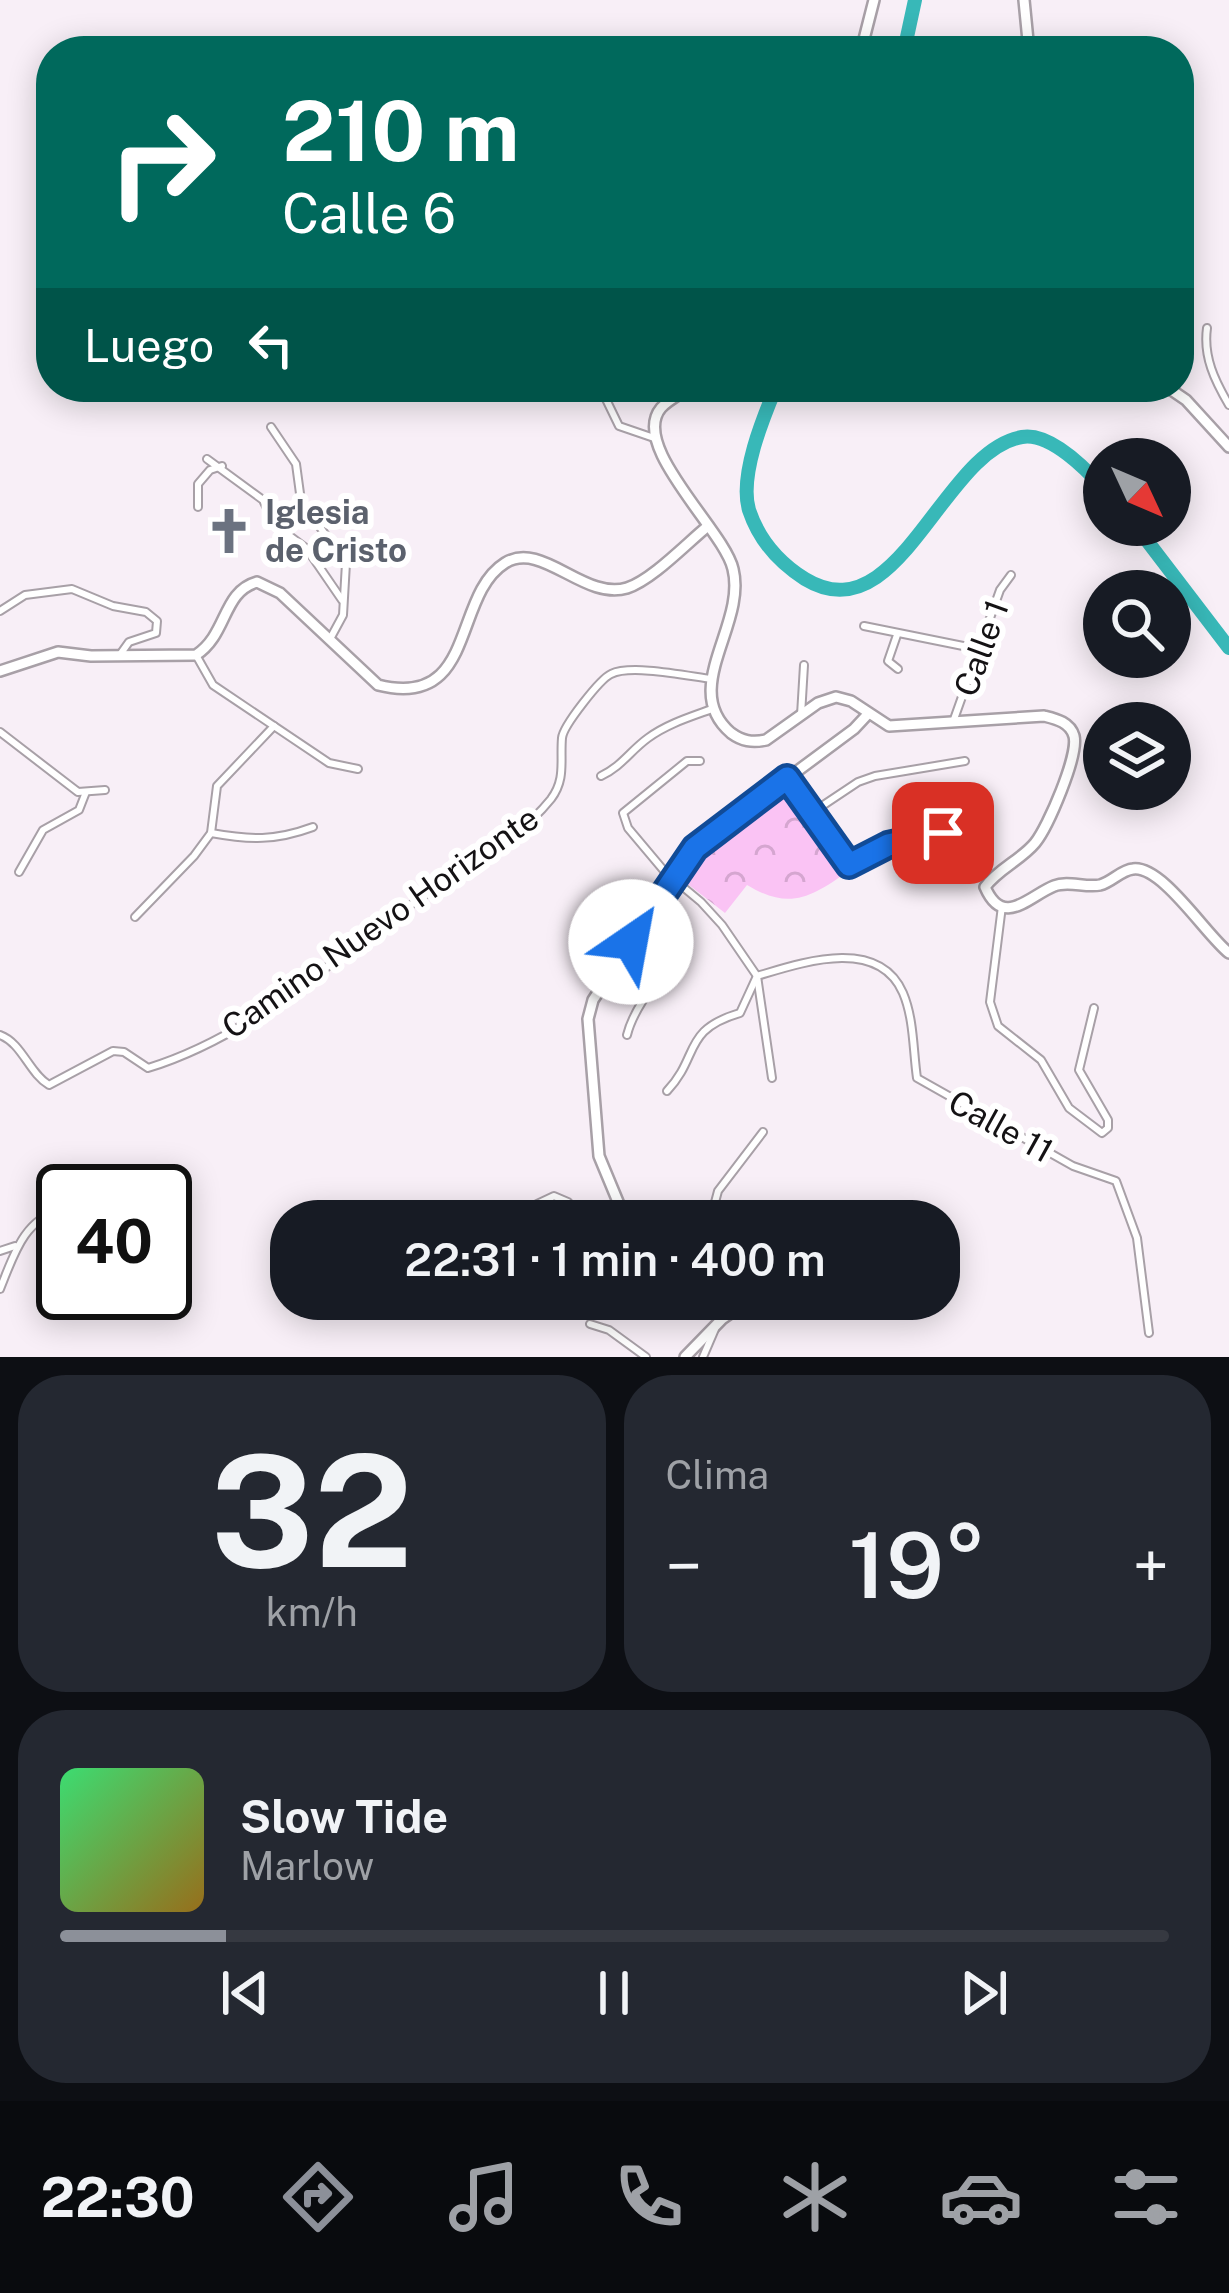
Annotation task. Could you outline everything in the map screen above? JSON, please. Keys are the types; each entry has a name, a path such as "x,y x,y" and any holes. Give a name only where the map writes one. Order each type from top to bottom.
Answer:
{"street":[{"path":"865,36 874,0"},
{"path":"1024,0 1028,36"},
{"path":"1208,328 1205,343 1213,376 1229,405"},
{"path":"608,402 620,425 654,437"},
{"path":"671,402 654,422 654,437 671,472 733,567 733,609 711,679 714,718 739,739 755,742 836,697 851,701 889,726 1044,716 1062,722 1073,734 1074,753 1037,841 985,887 991,900 1001,906 1022,906 1060,884 1101,884 1130,868 1145,870 1176,894 1229,953"},
{"path":"1188,402 1229,448"},
{"path":"272,427 296,464 301,501 346,563 343,615 328,642"},
{"path":"207,459 263,500 275,525 307,549 342,601"},
{"path":"198,507 198,484 210,470 222,466"},
{"path":"689,542 698,510"},
{"path":"0,671 58,652 196,655 218,634 235,594 257,582 280,593 378,685 417,685 442,672 456,656 485,583 504,563 536,559 589,585 622,590 641,581 709,526"},
{"path":"689,542 721,544"},
{"name":"Calle 1","path":"953,722 1000,590 1011,575"},
{"path":"0,611 25,595 72,589 113,606 146,612 157,621 156,633 129,642 119,656"},
{"path":"864,626 978,649"},
{"path":"897,635 888,661 898,669"},
{"path":"196,655 213,685 329,763 358,769"},
{"path":"801,716 804,665"},
{"name":"Camino Nuevo Horizonte","path":"0,1035 9,1038 49,1085 113,1051 124,1052 148,1067 222,1037 298,989 525,826 558,788 563,773 562,731 608,675 623,670 711,679"},
{"path":"602,776 621,767 645,740 677,721 712,709"},
{"path":"617,1200 599,1156 588,1019 593,1000 672,878 704,840 868,714"},
{"path":"136,917 211,833 217,786 274,726"},
{"path":"0,732 66,786 86,792 105,790"},
{"path":"700,761 687,761 623,813 628,829 722,925 757,976 772,1078"},
{"path":"814,812 875,776 965,761"},
{"path":"787,778 849,865 888,845 958,834"},
{"path":"19,872 43,830 79,810 86,792"},
{"path":"211,833 256,841 313,827"},
{"path":"918,837 929,876"},
{"path":"1001,906 992,1014 998,1026 1041,1060 1069,1108 1102,1132 1108,1120 1079,1070 1094,1008"},
{"path":"626,948 647,966 653,980 626,1035"},
{"name":"Calle 11","path":"757,976 849,958 864,959 889,972 904,995 917,1078 1073,1166 1117,1180 1137,1238 1148,1333"},
{"path":"667,1091 683,1075 688,1051 700,1034 714,1020 740,1013 757,976"},
{"path":"716,1200 763,1132"},
{"path":"0,1288 15,1246 36,1223"},
{"path":"0,1251 15,1246"},
{"path":"685,1357 722,1320"},
{"path":"590,1324 608,1330 646,1357"},
{"path":"703,1357 715,1325"}],"green space":[{"path":"789,785 849,871 811,894 788,899 747,885 725,913 680,878 705,846"}],"waterway":[{"path":"907,36 915,0"},
{"path":"770,402 750,464 749,510 764,541 786,565 805,579 838,590 867,583 894,563 968,473 994,449 1033,437 1056,446 1083,468"},
{"path":"1151,546 1229,648"}],"place":[{"name":"Iglesia de Cristo","path":"229,531"}],"route":[{"path":"631,942 695,848 787,778 849,865 888,845 943,833"}]}
